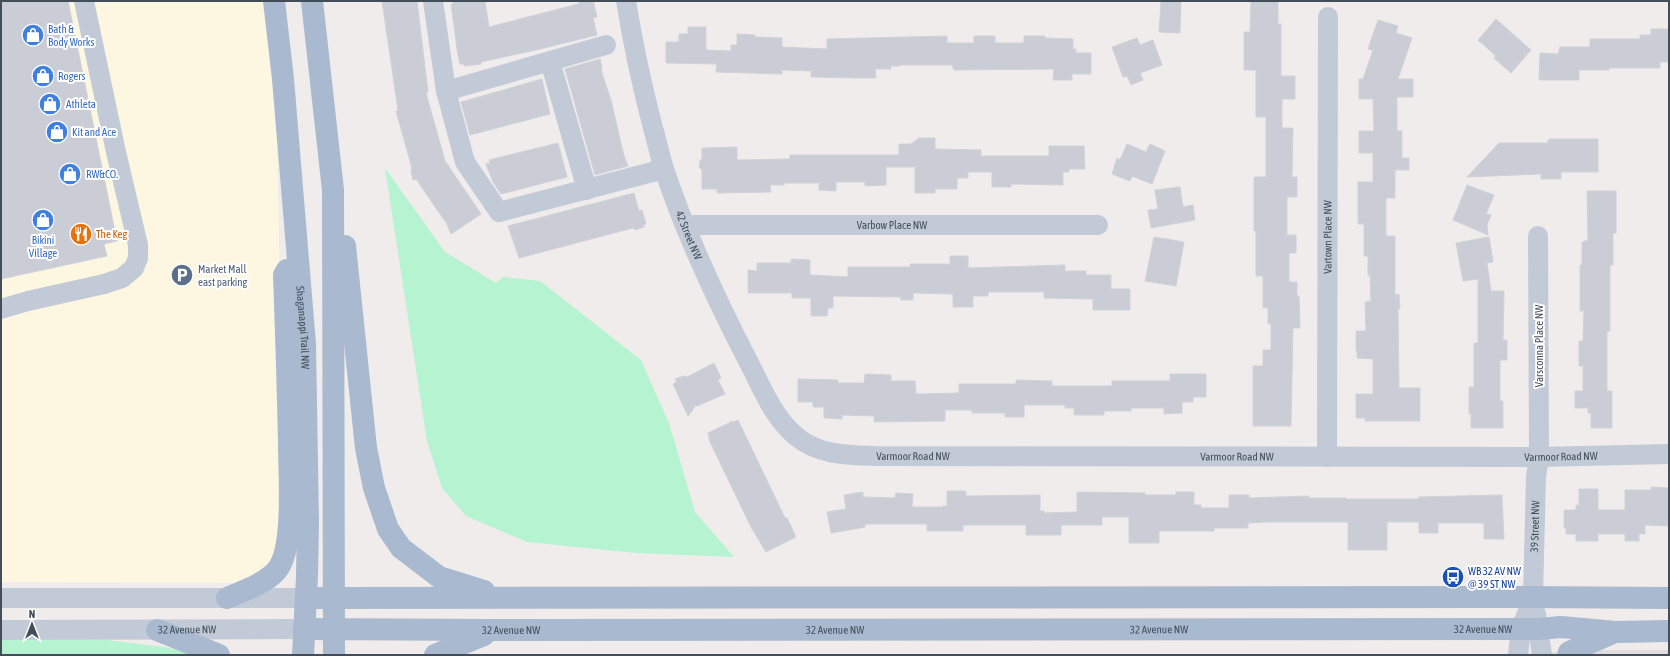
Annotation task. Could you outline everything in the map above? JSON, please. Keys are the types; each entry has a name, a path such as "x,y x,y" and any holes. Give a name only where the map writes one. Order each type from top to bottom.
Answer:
{"main road":[{"name":"Shaganappi Trail NW","path":"274,1 305,344 308,522 303,655"},
{"path":"312,1 333,190 334,655"},
{"path":"333,190 341,207 366,448 374,488 388,529 401,548 439,577 508,598"},
{"path":"227,598 262,582 277,570 283,558 289,512 288,390 284,275 296,249"},
{"path":"306,598 1533,596 1669,598"},
{"name":"32 Avenue NW","path":"304,629 1530,629 1561,627 1616,632 1669,631"},
{"path":"157,630 219,655"},
{"path":"435,655 493,630"},
{"path":"1568,655 1569,652 1616,632"}],"street":[{"path":"1,309 36,299 117,280 130,272 138,258 138,245 116,152 84,1"},
{"path":"434,1 446,91 465,162 499,212 664,169"},
{"name":"42 Street NW","path":"626,1 635,55 664,169 699,260 735,336 774,410 786,427 807,444"},
{"name":"Vartown Place NW","path":"1327,457 1328,17"},
{"path":"446,91 606,45"},
{"path":"550,61 587,190"},
{"name":"Varbow Place NW","path":"685,225 1098,225"},
{"name":"Varsconna Place NW","path":"1538,236 1539,457"},
{"name":"Varmoor Road NW","path":"807,444 828,453 874,456 1539,457 1669,454"},
{"name":"39 Street NW","path":"1518,655 1530,629 1533,596 1536,477 1539,457"},
{"path":"1,587 33,598"},
{"path":"1,598 306,598"},
{"name":"32 Avenue NW","path":"1,630 304,629"},
{"name":"39 Street NW","path":"1530,629 1542,655"}],"shaded area":[{"path":"1,1 264,1 276,85 283,450 276,552 269,567 239,583 1,582"},
{"path":"1605,650 1669,650 1669,655 1503,655"}],"green space":[{"path":"385,168 445,252 496,283 503,277 540,281 641,360 669,423 695,512 734,557 636,553 527,542 466,516 442,488 427,441"},
{"path":"1,640 106,640 164,647 196,655 1,655"}],"building":[{"path":"1,1 68,1 117,241 104,244 107,256 1,279"},
{"path":"382,1 417,1 428,92 426,93 445,161 481,214 451,234 447,224 416,179 413,180 411,171 412,168 396,111 398,110"},
{"path":"453,1 485,1 489,27 578,4 580,1 593,1 597,17 593,18 597,35 481,62 481,64 464,66 464,64 460,64 458,56 451,4 453,4"},
{"path":"1161,1 1181,1 1180,33 1159,32"},
{"path":"1251,1 1278,1 1278,24 1281,24 1281,76 1295,76 1295,99 1282,99 1282,128 1293,128 1292,177 1297,177 1297,197 1287,197 1287,235 1296,235 1296,253 1289,253 1289,282 1297,282 1300,328 1293,328 1291,426 1253,426 1253,366 1263,366 1263,350 1271,350 1271,324 1268,324 1268,308 1263,308 1263,276 1256,276 1254,177 1266,177 1266,117 1256,117 1256,70 1244,70 1244,32 1250,32"},
{"path":"1496,19 1531,50 1511,73 1494,58 1496,56 1478,40"},
{"path":"1378,20 1398,26 1396,33 1412,38 1398,79 1413,79 1413,97 1397,97 1397,131 1402,131 1402,158 1409,158 1409,170 1395,170 1395,198 1386,198 1386,236 1395,236 1395,295 1399,294 1400,309 1398,309 1399,388 1420,388 1420,421 1365,421 1365,418 1356,418 1356,394 1373,394 1373,359 1357,358 1356,351 1356,331 1366,331 1365,302 1371,301 1370,275 1368,275 1368,256 1364,256 1364,224 1358,224 1358,182 1373,182 1373,153 1359,153 1359,131 1374,131 1373,99 1359,99 1359,79 1363,79 1373,50 1368,49"},
{"path":"688,27 706,27 706,50 731,51 731,45 737,45 737,34 755,35 755,37 782,38 782,47 827,49 827,39 947,36 947,43 974,43 974,36 995,36 995,43 1024,43 1024,36 1045,36 1045,38 1073,39 1073,49 1076,49 1076,53 1091,53 1091,74 1072,74 1072,80 1053,80 1054,69 954,70 952,65 900,65 891,66 891,69 875,69 876,78 811,77 811,71 782,70 782,74 716,72 717,64 666,63 666,42 679,42 679,34 688,34"},
{"path":"1651,29 1669,29 1669,62 1660,62 1660,68 1609,68 1609,70 1579,70 1579,80 1539,80 1540,53 1558,54 1560,47 1590,47 1590,39 1640,39 1640,35 1651,35"},
{"path":"1137,38 1140,45 1153,40 1162,65 1140,73 1143,80 1131,85 1127,76 1123,77 1112,47"},
{"path":"600,59 601,70 611,100 624,156 628,166 595,175 565,69"},
{"path":"542,79 550,114 470,135 461,102"},
{"path":"919,138 935,138 935,149 981,150 981,156 1049,156 1049,146 1084,146 1085,169 1069,169 1069,172 1063,172 1063,185 1011,184 1011,187 992,187 992,172 968,172 968,178 957,178 957,189 935,189 935,193 915,193 915,167 886,167 886,185 865,186 865,182 836,182 836,191 819,190 819,183 784,183 784,185 770,185 771,192 717,193 717,189 702,189 702,170 699,167 702,158 702,148 737,147 737,160 790,159 790,155 899,155 899,144 911,144"},
{"path":"1598,139 1598,172 1561,172 1561,179 1541,179 1541,174 1467,177 1499,143 1548,143 1548,140"},
{"path":"558,143 567,177 501,194 493,182 486,164 490,163 489,160"},
{"path":"1127,144 1146,152 1150,144 1165,151 1152,184 1132,176 1130,181 1112,174 1117,158 1120,160"},
{"path":"1467,185 1494,195 1486,214 1491,215 1487,225 1488,235 1453,220"},
{"path":"1180,187 1183,207 1193,205 1195,220 1151,228 1148,210 1158,209 1155,190"},
{"path":"1587,191 1616,191 1616,233 1613,233 1613,265 1610,265 1610,331 1607,331 1607,391 1612,391 1612,428 1591,428 1591,413 1588,413 1588,408 1575,408 1575,391 1583,391 1583,366 1579,366 1579,341 1583,341 1584,311 1580,311 1580,265 1582,265 1582,242 1588,240"},
{"path":"634,193 639,211 642,210 646,224 643,225 644,227 635,230 633,228 519,258 508,226"},
{"path":"1154,237 1184,242 1176,286 1145,281"},
{"path":"1489,237 1493,262 1487,263 1491,291 1504,291 1503,340 1507,340 1507,360 1500,360 1500,401 1503,401 1503,428 1471,428 1471,414 1469,414 1469,387 1474,387 1474,343 1478,343 1478,279 1463,281 1456,243"},
{"path":"950,256 968,256 968,268 1065,265 1065,271 1086,271 1086,275 1111,275 1111,289 1130,289 1130,310 1093,310 1093,299 1044,298 1044,292 988,292 988,296 973,296 973,307 953,307 953,294 913,293 913,300 901,300 901,297 833,296 833,308 828,308 827,316 811,316 811,298 792,298 792,293 748,293 748,270 757,271 757,263 791,263 791,259 810,260 810,275 848,277 848,267 910,267 910,264 950,264"},
{"path":"714,363 721,378 718,380 725,394 697,406 696,405 688,416 673,384 677,382 675,379 684,376 687,377"},
{"path":"865,374 891,375 891,381 915,381 916,394 959,393 959,384 1016,384 1016,380 1052,381 1052,386 1112,386 1112,381 1170,381 1170,374 1206,374 1206,397 1193,397 1193,402 1182,402 1182,413 1164,414 1164,408 1131,408 1131,411 1104,411 1104,415 1074,415 1074,408 1065,408 1065,405 1024,405 1024,417 1005,417 1005,413 972,413 972,410 945,410 945,421 874,422 874,416 842,415 842,419 824,418 824,407 813,407 813,402 798,402 798,379 838,380 838,383 864,383"},
{"path":"738,420 785,518 787,518 796,537 766,552 751,527 710,442 708,433"},
{"path":"1651,487 1669,488 1669,526 1645,525 1645,534 1639,534 1639,541 1625,541 1625,534 1598,534 1598,541 1576,541 1576,534 1566,534 1566,528 1564,528 1564,510 1576,510 1576,505 1579,505 1579,489 1598,489 1598,510 1625,510 1625,490 1651,490"},
{"path":"947,491 966,491 966,496 1040,495 1040,511 1044,511 1044,513 1077,512 1077,492 1176,495 1176,492 1194,492 1194,505 1201,505 1201,508 1229,508 1229,495 1249,495 1249,498 1309,496 1309,498 1419,499 1419,497 1502,495 1504,539 1484,539 1484,523 1438,523 1438,533 1419,533 1419,522 1387,522 1387,550 1348,550 1348,522 1266,522 1248,523 1248,528 1214,528 1214,531 1159,531 1159,543 1129,543 1129,517 1102,517 1102,525 1061,525 1061,535 1026,535 1026,525 963,525 963,531 927,531 927,524 865,524 865,527 831,533 827,512 846,509 844,495 863,492 863,497 895,498 896,493 913,494 912,507 943,507 947,506"}],"place":[{"name":"Bath & Body Works","path":"33,35"},
{"name":"Rogers","path":"43,76"},
{"name":"Athleta","path":"50,104"},
{"name":"Kit and Ace","path":"57,132"},
{"name":"RW&CO.","path":"70,174"},
{"name":"Bikini Village","path":"43,220"},
{"name":"The Keg","path":"81,234"},
{"name":"Market Mall east parking","path":"182,275"},
{"name":"WB 32 AV NW @ 39 ST NW","path":"1453,577"}]}
